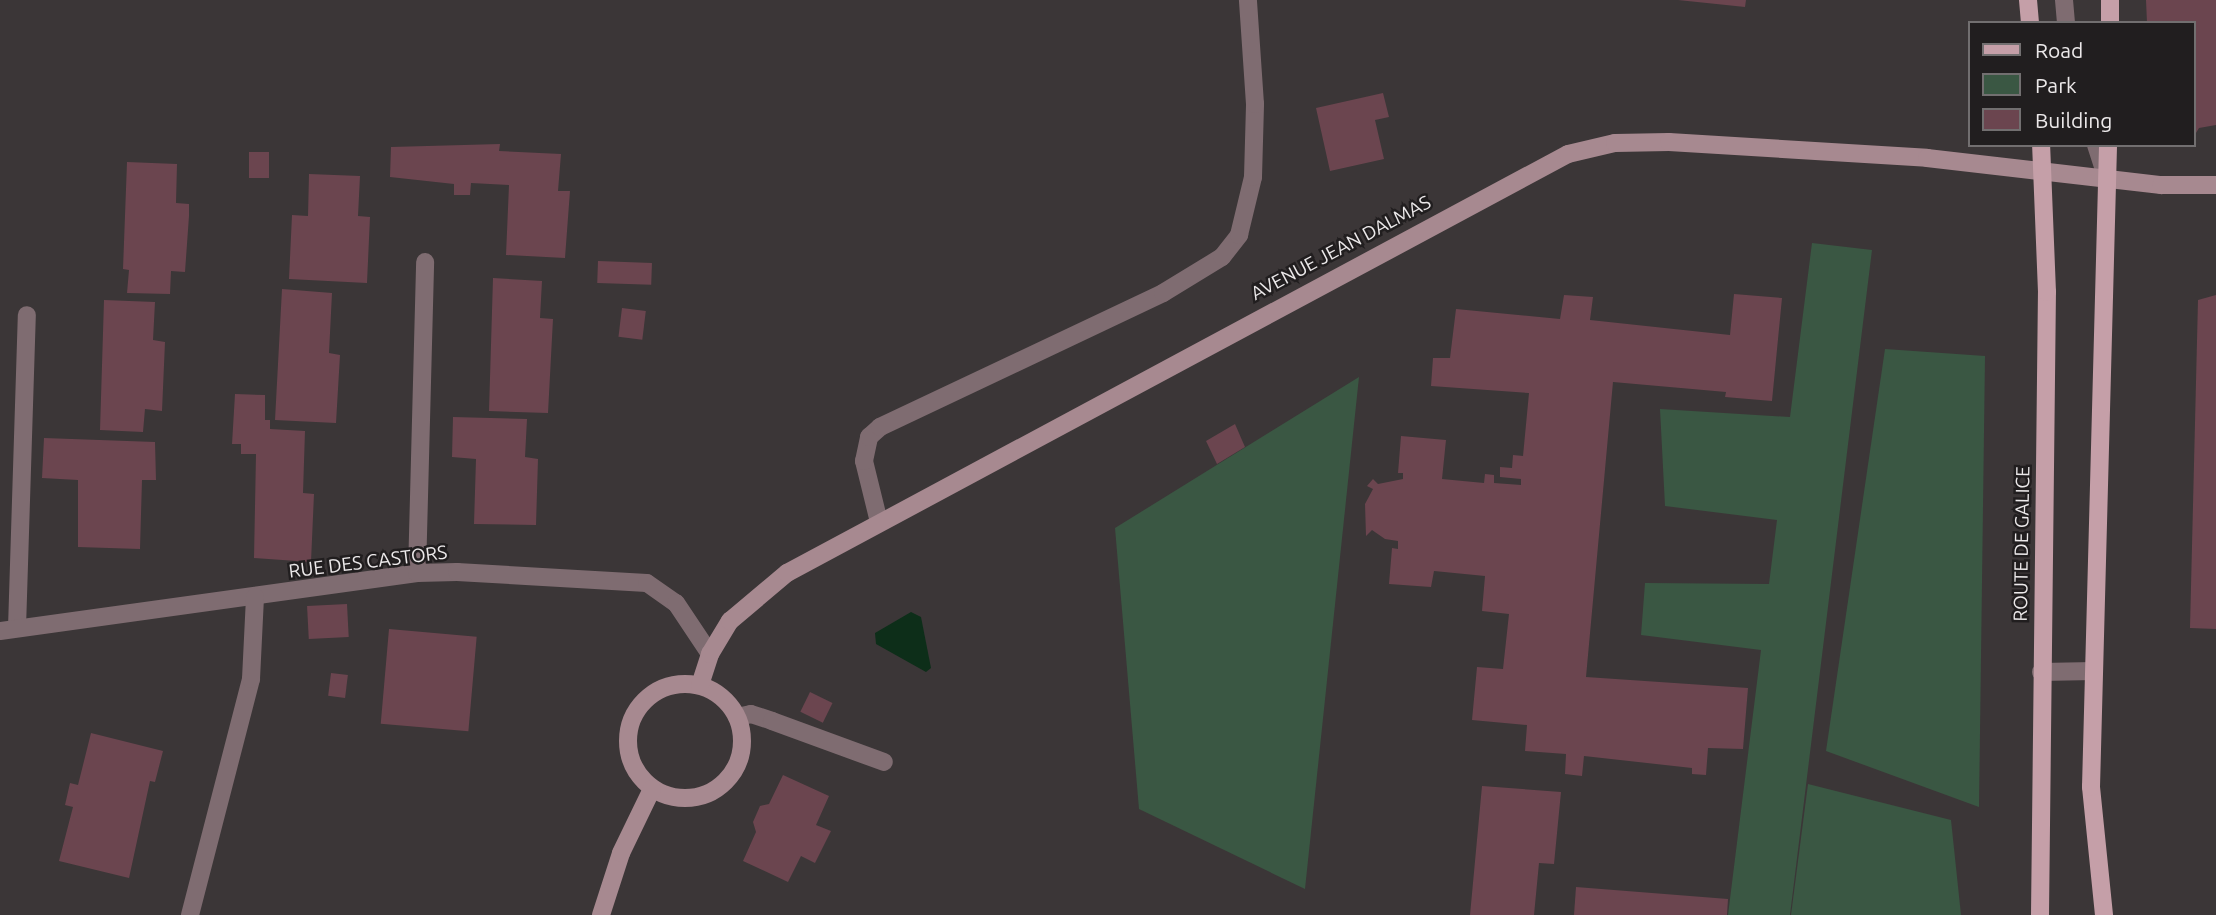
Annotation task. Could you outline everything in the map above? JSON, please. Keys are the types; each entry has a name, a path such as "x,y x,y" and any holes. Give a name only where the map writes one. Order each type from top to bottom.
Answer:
{"main road":[{"path":"2028,0 2030,21"},
{"path":"2110,0 2110,21"},
{"name":"ROUTE DE GALICE","path":"2040,915 2047,292 2041,147"},
{"path":"2104,915 2091,787 2108,147"}],"street":[{"path":"879,522 864,461 869,437 880,427 1163,293 1222,257 1239,235 1253,177 1255,104 1248,0"},
{"path":"2064,0 2066,21"},
{"name":"AVENUE JEAN DALMAS","path":"700,685 710,654 730,621 787,573 1567,154 1615,143 1669,142 1927,158 2107,180 2216,185"},
{"path":"2097,147 2107,180"},
{"path":"417,573 425,262"},
{"path":"8,629 27,315"},
{"name":"RUE DES CASTORS","path":"8,629 417,573 647,583 676,603 710,654"},
{"path":"190,915 251,679 255,597"},
{"path":"2041,672 2094,671"},
{"path":"680,683 700,685 716,691 737,717 742,732 737,765 715,790 684,799 652,789 629,757 632,716 660,688 680,683"},
{"path":"737,717 751,714 772,720 884,762"},
{"path":"601,915 621,853 652,789"}],"green space":[{"path":"1812,243 1872,250 1790,915 1728,915 1761,650 1641,635 1645,583 1769,584 1777,520 1665,506 1660,409 1790,417"},
{"path":"1885,349 1985,356 1979,807 1826,751"},
{"path":"1359,377 1305,889 1139,809 1115,528"},
{"path":"1808,784 1951,820 1961,915 1791,915"}],"shaded area":[{"path":"911,612 921,617 931,668 926,672 876,644 875,633"}],"building":[{"path":"1678,0 1746,0 1745,7"},
{"path":"2146,0 2216,0 2216,125 2199,128 2195,135 2195,21 2147,21"},
{"path":"1383,93 1389,117 1375,120 1384,159 1330,171 1316,108"},
{"path":"500,144 499,151 561,154 558,191 570,191 565,258 506,255 509,185 471,183 470,195 454,195 454,184 390,177 391,147"},
{"path":"249,152 269,152 269,178 249,178"},
{"path":"127,162 177,164 176,203 189,204 189,216 185,272 171,271 170,294 127,293 129,270 123,269"},
{"path":"309,174 360,176 358,216 370,217 367,283 289,279 292,215 308,216"},
{"path":"598,261 652,263 651,285 597,283"},
{"path":"493,278 542,281 540,318 553,319 548,413 489,411"},
{"path":"282,289 332,293 329,353 340,355 336,423 275,420"},
{"path":"1734,294 1782,298 1772,401 1725,397 1726,392 1613,382 1586,677 1748,688 1743,749 1708,748 1706,775 1692,774 1692,768 1584,756 1582,776 1565,774 1566,754 1525,751 1527,725 1472,720 1477,667 1503,669 1509,614 1482,611 1485,576 1434,571 1431,587 1389,584 1392,548 1398,549 1398,541 1385,539 1372,530 1366,536 1365,504 1373,489 1367,486 1373,479 1378,484 1403,479 1403,473 1398,473 1401,436 1446,440 1442,479 1484,483 1485,474 1494,475 1494,483 1521,485 1521,479 1500,477 1500,467 1512,468 1513,455 1523,456 1529,393 1431,386 1433,358 1450,358 1456,309 1560,319 1564,295 1593,297 1590,320 1730,335"},
{"path":"2216,295 2216,629 2190,628 2198,300"},
{"path":"104,300 155,302 153,340 165,342 162,411 145,409 143,432 100,430"},
{"path":"622,308 646,311 642,340 618,337"},
{"path":"235,394 265,395 265,420 270,420 270,429 305,431 303,493 314,494 311,562 254,558 256,454 241,454 241,444 232,444"},
{"path":"453,417 527,419 525,457 538,459 536,525 474,524 476,459 452,457"},
{"path":"1235,424 1245,447 1217,464 1206,441"},
{"path":"44,438 155,442 156,480 142,480 140,549 78,547 78,480 42,478"},
{"path":"347,604 349,637 309,639 307,606"},
{"path":"389,629 477,637 468,731 381,724"},
{"path":"331,673 348,675 345,698 328,696"},
{"path":"810,692 832,703 823,723 800,712"},
{"path":"91,733 163,751 155,782 150,781 129,878 59,861 73,807 65,805 70,783 78,785"},
{"path":"783,775 829,796 816,825 831,831 815,863 801,856 788,882 743,861 756,832 753,822 760,806 769,804"},
{"path":"1482,786 1561,792 1554,864 1539,863 1534,915 1470,915"},
{"path":"1576,887 1728,899 1727,915 1574,915"}]}
